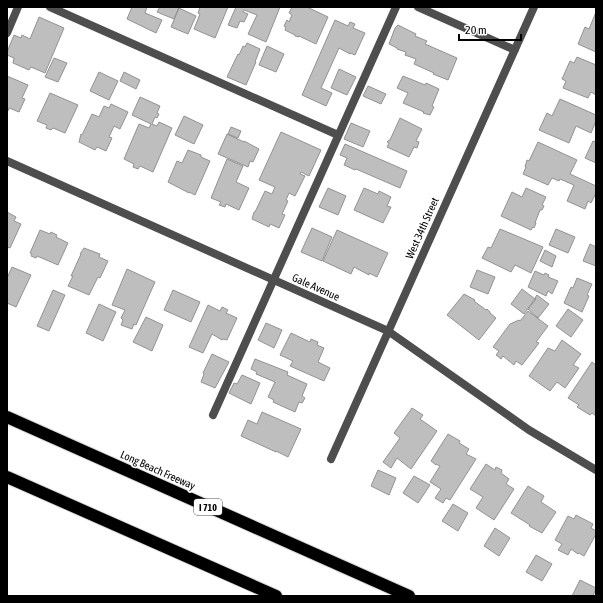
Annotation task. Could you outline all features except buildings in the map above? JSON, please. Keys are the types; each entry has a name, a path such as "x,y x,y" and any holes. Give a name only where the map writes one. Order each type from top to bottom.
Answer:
{"highway":[{"name":"Long Beach Freeway","path":"7,417 409,596"},
{"path":"7,477 276,596"}],"street":[{"path":"7,33 18,7"},
{"path":"50,7 338,135"},
{"path":"213,415 396,7"},
{"path":"418,7 515,50"},
{"name":"West 34th Street","path":"331,459 534,7"},
{"name":"Gale Avenue","path":"7,161 388,331 529,430 596,470"}]}
